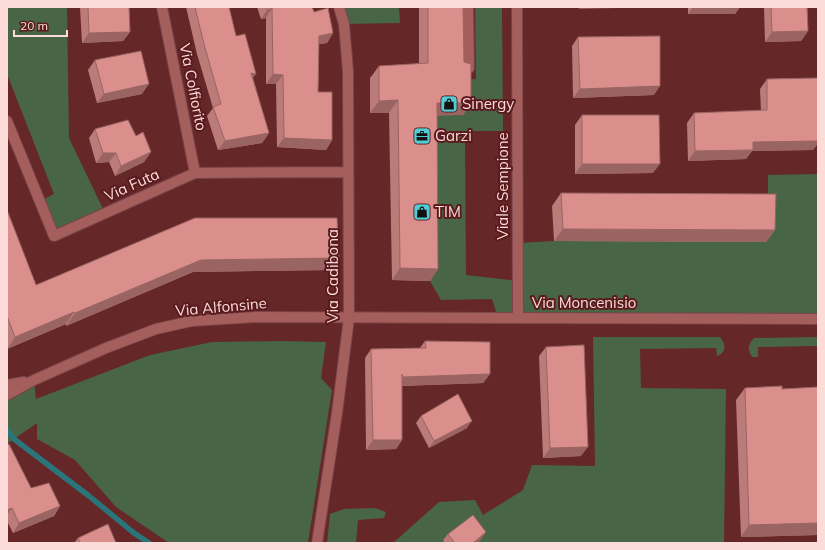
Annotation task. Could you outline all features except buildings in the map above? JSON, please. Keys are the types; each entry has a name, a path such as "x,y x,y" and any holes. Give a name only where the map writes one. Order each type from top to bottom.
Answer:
{"street":[{"name":"Via Colfiorito","path":"162,7 195,173"},
{"name":"Via Cadibona","path":"317,543 349,318 348,71 344,24 339,7"},
{"path":"468,7 469,68"},
{"name":"Viale Sempione","path":"517,7 518,318"},
{"name":"Via Futa","path":"7,121 54,236 195,173 348,172"},
{"name":"Via Alfonsine","path":"7,395 34,380 106,348 156,329 192,321 256,317 349,318"},
{"name":"Via Moncenisio","path":"349,318 818,319"},
{"name":"Via Alfonsine","path":"7,385 34,380"}],"green space":[{"path":"7,7 67,7 69,138 105,213 54,236 40,201 54,194 7,74"},
{"path":"339,7 399,7 400,23 344,24"},
{"path":"475,7 502,7 503,131 465,131 466,275 518,281 518,243 554,241 768,206 768,175 818,174 818,319 498,318 492,299 441,300 430,281 429,116 463,80 476,79"},
{"path":"593,337 720,337 722,340 724,350 717,356 716,348 640,349 641,388 726,389 724,543 393,543 439,502 475,500 483,515 523,490 532,465 595,466"},
{"path":"818,337 818,346 758,347 758,357 752,357 749,352 749,345 754,338"},
{"path":"212,342 326,342 321,378 332,390 308,543 169,543 116,507 75,460 37,439 37,423 7,444 7,385 34,380 36,399 150,355"},
{"path":"375,508 386,512 384,518 358,520 356,543 327,543 330,514 344,509"}],"waterway":[{"path":"7,430 14,439 89,496 134,533 149,543"}],"place":[{"name":"Sinergy","path":"449,104"},
{"name":"Garzi","path":"422,136"},
{"name":"TIM","path":"422,212"}]}
